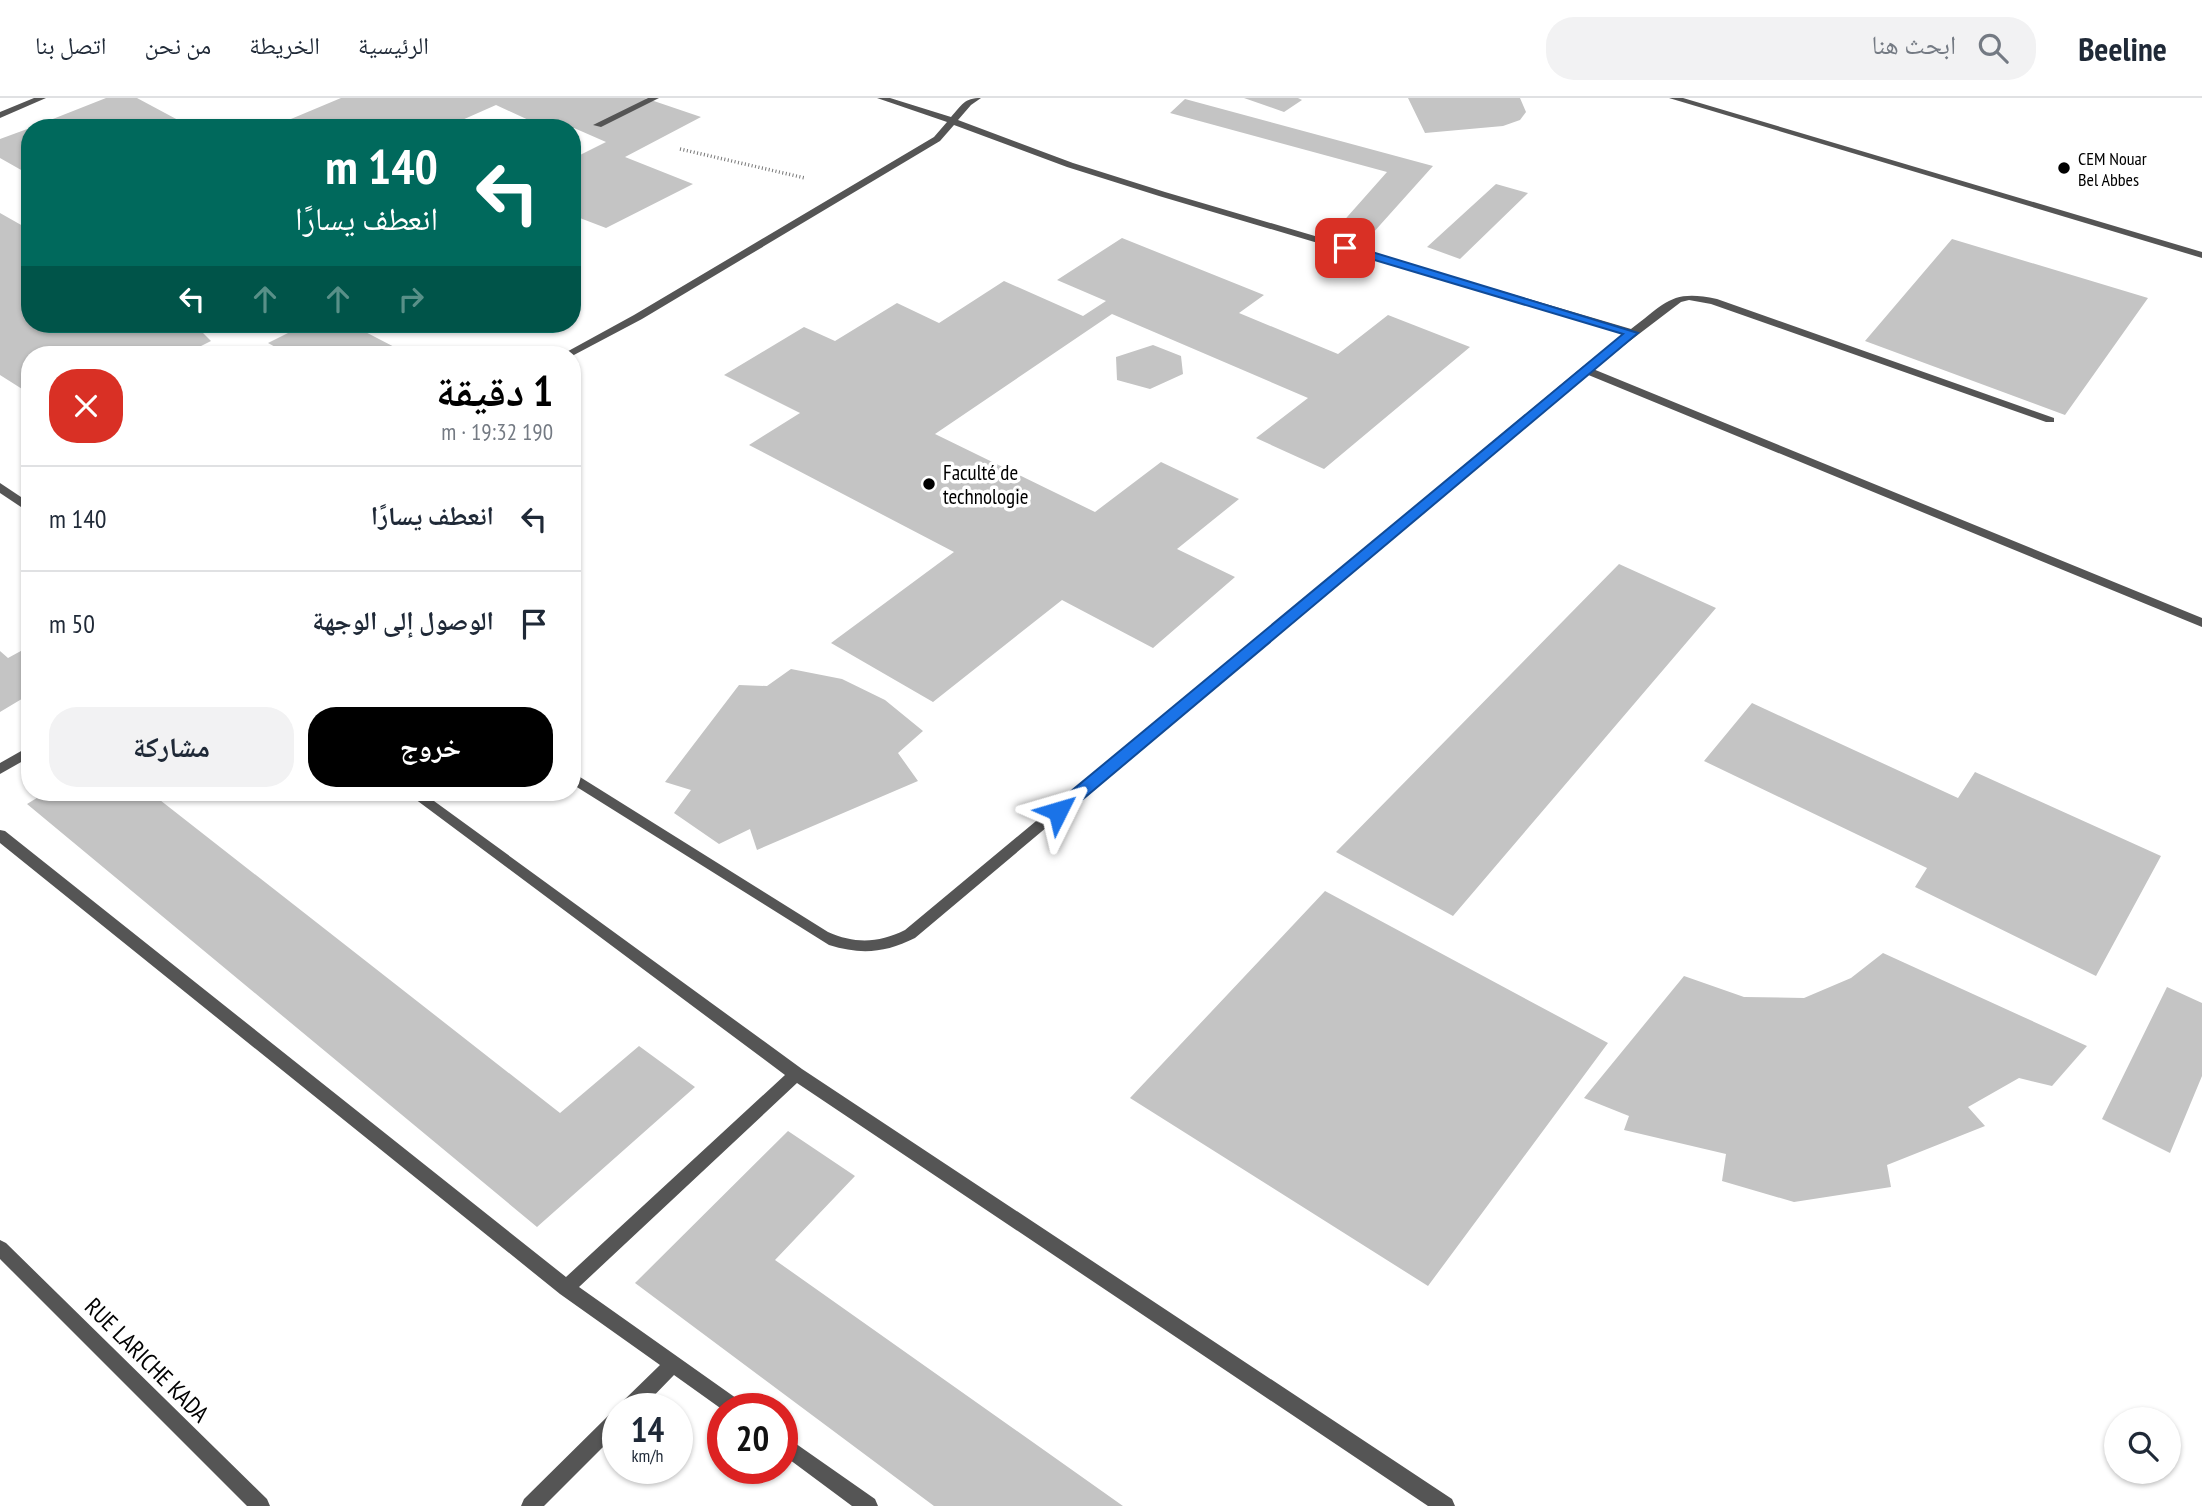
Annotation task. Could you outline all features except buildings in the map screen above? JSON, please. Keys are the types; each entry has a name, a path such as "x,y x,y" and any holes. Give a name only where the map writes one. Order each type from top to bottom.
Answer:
{"street":[{"path":"0,115 42,98"},
{"path":"598,125 655,98"},
{"path":"881,98 1149,190 1632,333"},
{"path":"908,106 921,98"},
{"path":"581,347 638,317 937,139 968,103 976,98"},
{"path":"1674,98 2202,255"},
{"path":"581,783 830,940 857,947 894,943 911,934 1585,370 1670,302 1701,298 2050,420"},
{"path":"1585,370 2202,623"},
{"path":"0,487 21,502"},
{"path":"0,769 21,756"},
{"path":"425,801 796,1074 1445,1506"},
{"path":"0,835 566,1288 714,1393"},
{"path":"566,1288 796,1074"},
{"name":"RUE LARICHE KADA","path":"0,1248 260,1506"},
{"path":"644,1393 674,1363"},
{"path":"531,1506 602,1435"},
{"path":"798,1455 868,1506"}],"path":[{"path":"680,149 853,189"}],"place":[{"name":"CEM Nouar Bel Abbes","path":"2064,168"},
{"name":"Faculté de technologie","path":"929,484"}],"route":[{"path":"1058,811 1632,333 1345,248"}]}
